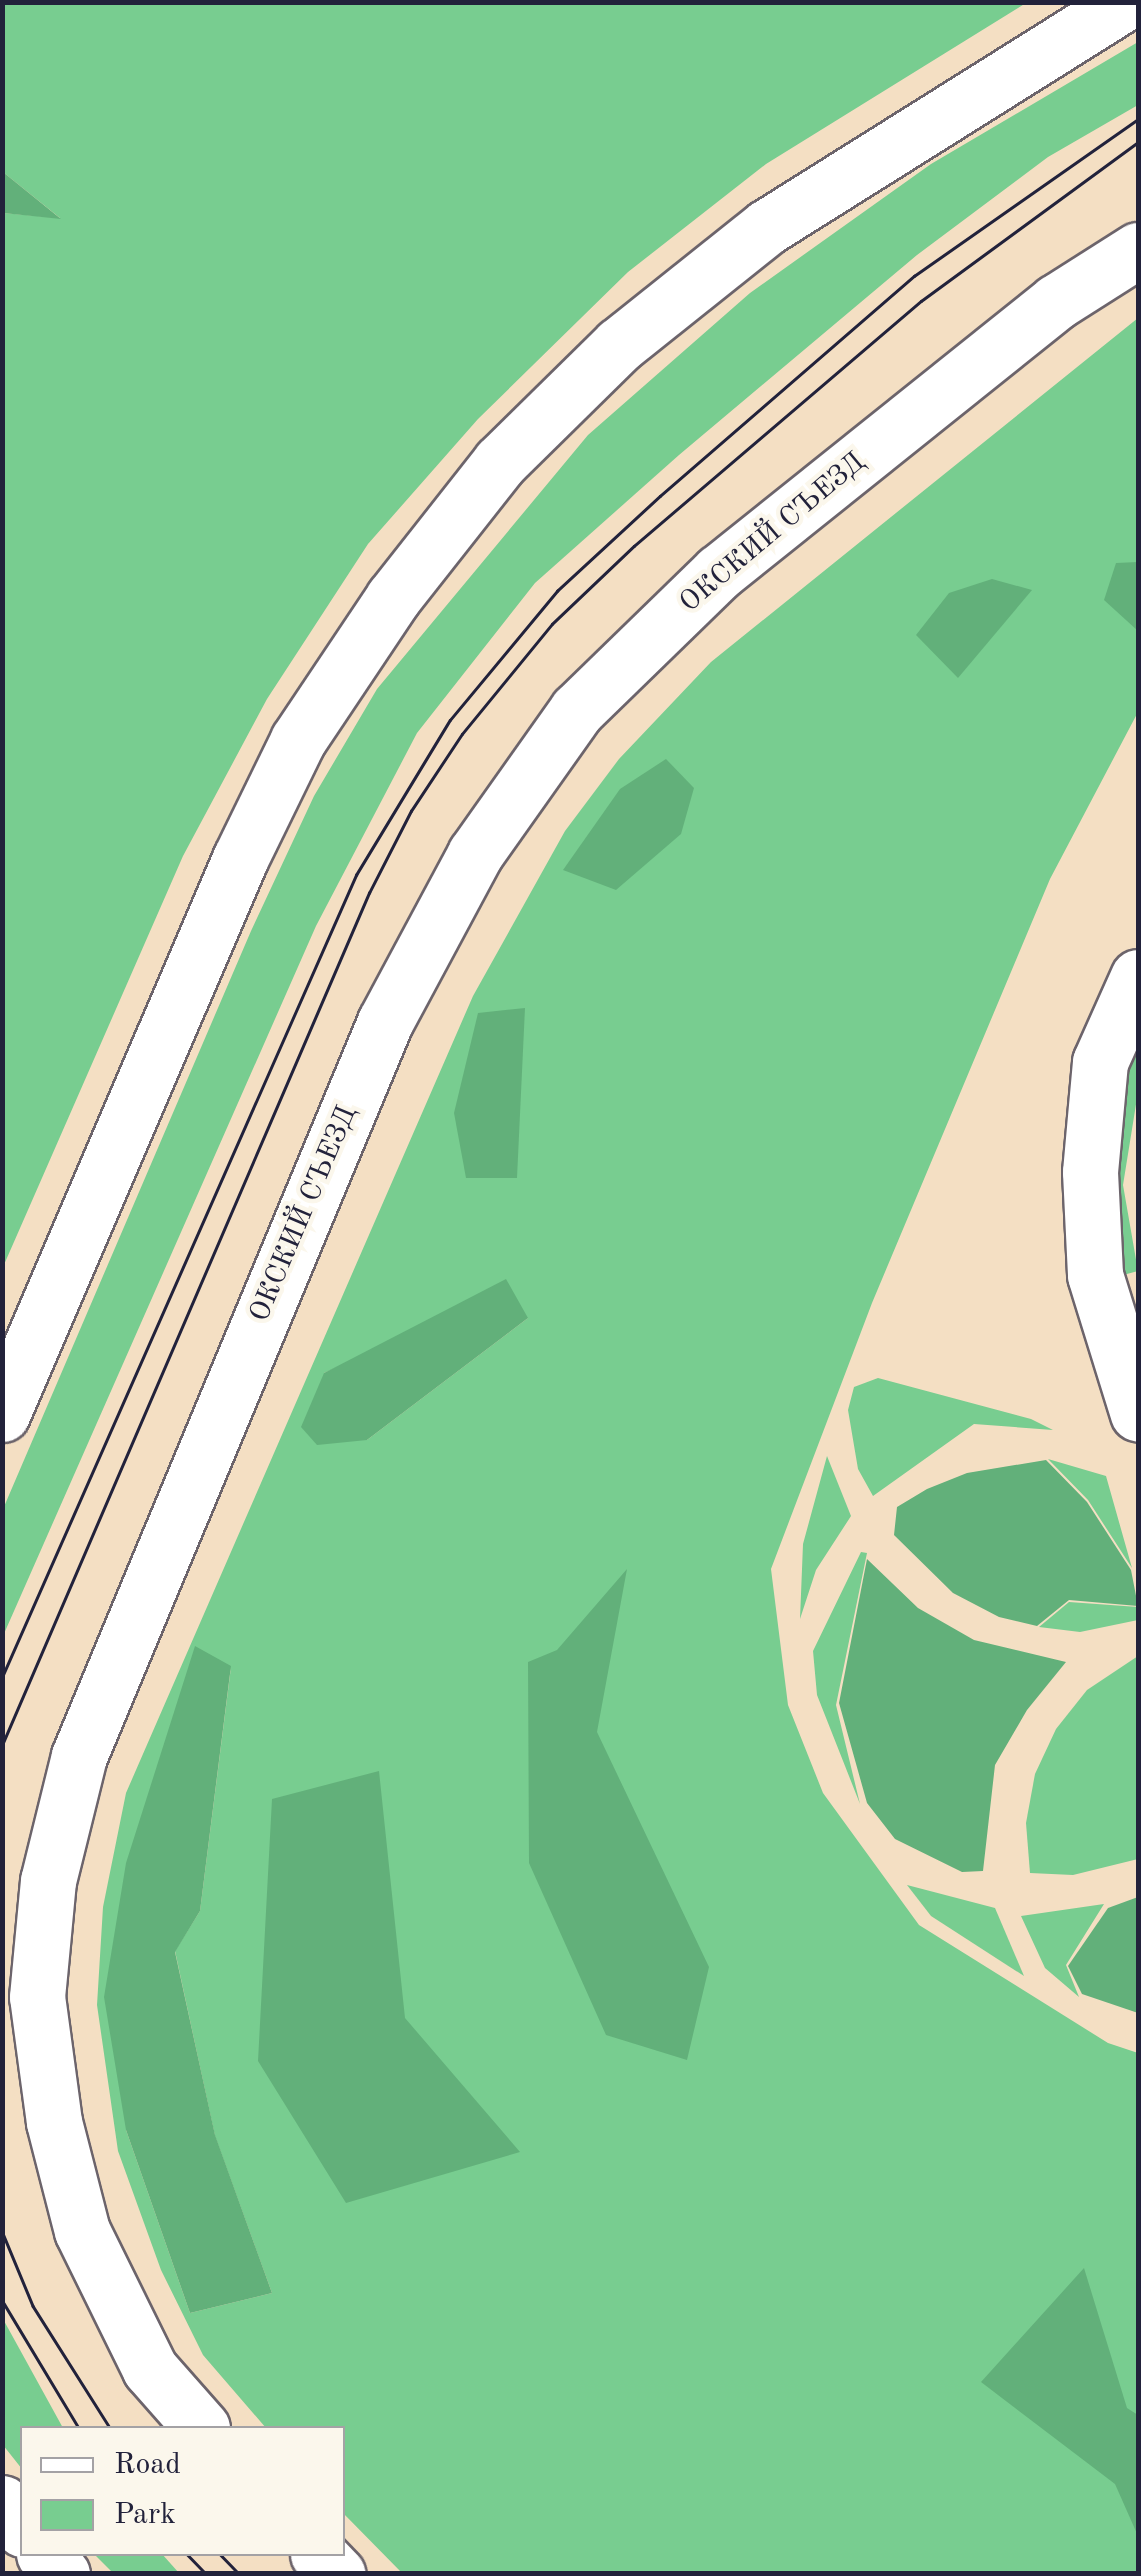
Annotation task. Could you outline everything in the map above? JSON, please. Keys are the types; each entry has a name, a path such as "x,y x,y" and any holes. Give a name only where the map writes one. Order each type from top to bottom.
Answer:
{"main road":[{"path":"2,1414 240,859 298,740 392,598 464,507 500,462 619,345 767,227 1126,2"},
{"name":"ОКСКИЙ СЪЕЗД","path":"200,2426 150,2369 82,2231 54,2122 37,1997 48,1881 80,1756 385,1022 475,854 577,710 719,572 1056,302 1138,250"},
{"path":"1138,977 1100,1062 1090,1172 1096,1275 1138,1414"},
{"path":"2,2503 20,2526"}],"green space":[{"path":"3,3 1026,3 766,164 628,272 478,419 368,544 267,699 183,856 3,1267 3,213 60,218 3,172"},
{"path":"1138,42 1138,105 1048,157 917,255 679,455 535,583 417,733 316,926 3,1636 3,1509 251,931 314,796 377,689 588,435 750,293 931,164"},
{"path":"3,172 61,219 3,213"},
{"path":"1138,318 1138,712 1050,879 872,1303 771,1569 788,1705 823,1793 919,1925 1108,2043 1138,2053 1138,2573 402,2573 345,2515 345,2426 264,2426 203,2355 161,2270 118,2151 97,2005 103,1907 126,1793 473,996 565,831 619,759 711,662","holes":["528,1318 367,1440 324,1373 371,1352","231,1667 200,1911 175,1951 215,2136 272,2293 190,2313 126,2130"]},
{"path":"1138,562 1138,631 1104,600 1116,563"},
{"path":"992,579 1032,590 958,678 916,635 949,593"},
{"path":"666,759 694,788 681,834 616,890 563,870 620,789"},
{"path":"525,1008 517,1178 466,1178 454,1113 478,1013"},
{"path":"1138,1024 1138,1092 1123,1185 1138,1271 1112,1278 1107,1142"},
{"path":"506,1279 528,1318 367,1440 317,1445 301,1427 324,1373"},
{"path":"878,1378 1031,1419 1053,1430 974,1424 873,1496 858,1469 848,1410 854,1387"},
{"path":"827,1456 851,1516 816,1570 800,1619 803,1544"},
{"path":"1048,1459 1106,1476 1132,1568 1088,1500"},
{"path":"1046,1460 1087,1502 1131,1570 1138,1606 1069,1600 1037,1626 999,1617 953,1593 894,1535 897,1507 927,1489 967,1473"},
{"path":"861,1552 867,1553 836,1705 860,1804 817,1695 813,1651"},
{"path":"867,1559 918,1608 974,1640 1066,1662 1027,1710 995,1765 983,1871 962,1872 895,1839 867,1803 839,1703"},
{"path":"627,1569 597,1732 709,1967 687,2060 606,2035 529,1863 528,1662 557,1650"},
{"path":"1069,1602 1138,1607 1138,1620 1080,1632 1039,1627"},
{"path":"195,1646 231,1666 200,1911 175,1952 215,2135 272,2293 190,2313 126,2130 104,1997 126,1863"},
{"path":"1138,1656 1138,1859 1073,1875 1030,1873 1026,1823 1035,1774 1056,1729 1087,1690"},
{"path":"379,1771 405,2018 520,2152 346,2203 258,2061 272,1799"},
{"path":"907,1885 995,1908 1024,1976 931,1916"},
{"path":"1138,1897 1138,2013 1082,1994 1068,1966 1108,1908"},
{"path":"1104,1904 1066,1965 1079,1997 1045,1968 1021,1916"},
{"path":"1084,2268 1127,2408 1138,2415 1138,2536 1115,2484 981,2382"},
{"path":"3,2319 62,2426 20,2426 20,2466 3,2445"},
{"path":"96,2556 164,2556 179,2573 113,2573"}],"tram line":[{"path":"2,1677 356,875 450,720 557,591 660,496 914,276 1138,119"},
{"path":"2,1745 369,893 411,811 462,734 552,624 634,546 921,301 1138,142"},
{"path":"2,2231 33,2306 109,2426"},
{"path":"2,2300 78,2426"},
{"path":"189,2556 206,2574"},
{"path":"222,2556 239,2574"}]}
